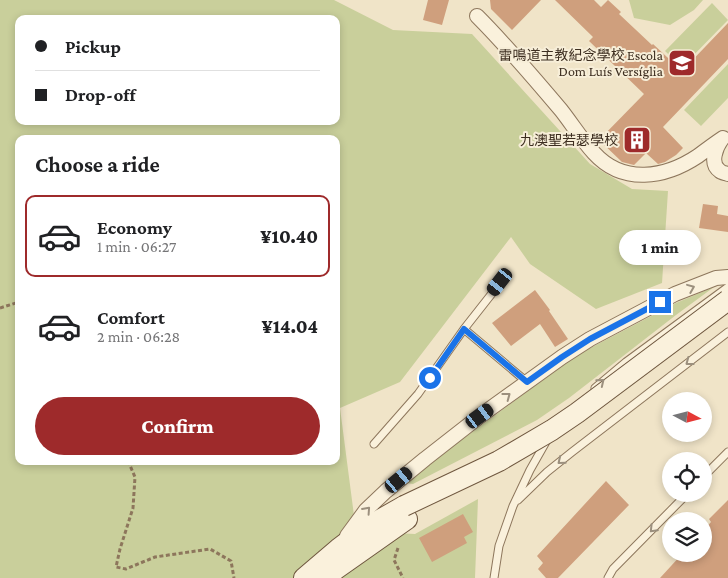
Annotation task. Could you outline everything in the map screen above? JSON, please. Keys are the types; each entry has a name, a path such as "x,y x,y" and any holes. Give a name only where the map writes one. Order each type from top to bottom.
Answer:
{"street":[{"path":"477,16 534,78 594,153 618,171 644,175 678,167 698,166 724,172"},
{"path":"678,167 698,156 725,135"},
{"path":"724,172 715,165 714,156 717,147 725,135"},
{"path":"338,549 366,510 386,491 425,459 569,352 675,294 716,278 728,276"},
{"path":"326,578 401,515 552,430 728,300"},
{"path":"304,578 367,527 401,515 504,471 557,441 728,314"}],"lane":[{"path":"374,444 418,394 500,282"},
{"path":"587,394 626,362 728,286"},
{"path":"464,329 527,382"},
{"path":"513,506 547,472 728,332"},
{"path":"494,578 498,546 513,506 555,428 575,406"},
{"path":"712,468 728,452"},
{"path":"608,578 613,569 679,502"}],"path":[{"path":"0,308 15,303"},
{"path":"130,465 135,477 133,508 116,567 126,569 155,557 210,548 231,561 234,578"},
{"path":"401,515 394,560 403,578"}],"green space":[{"path":"0,0 334,0 393,30 472,34 590,164 632,189 668,191 662,283 596,309 530,264 511,237 400,382 340,408 356,531 415,534 478,499 475,578 0,578"},
{"path":"629,0 703,0 694,10 670,25 634,18"},
{"path":"712,3 728,20 682,67 665,51"},
{"path":"728,64 728,98 701,126 684,110"},
{"path":"714,287 569,398 537,420 413,484 406,483 407,480 577,355 676,303"}],"building":[{"path":"428,0 449,0 442,25 423,20"},
{"path":"490,0 541,0 512,30 491,9"},
{"path":"555,0 594,0 601,7 608,0 621,12 619,14 682,71 728,23 728,59 663,127 683,148 676,155 658,164 646,153 634,165 622,162 599,140 644,94 589,41 593,37"},
{"path":"703,204 718,206 717,214 728,216 728,232 699,228"},
{"path":"535,290 568,339 555,347 540,324 511,346 492,323"},
{"path":"606,481 629,505 558,578 546,578 538,569 543,563 537,556"},
{"path":"728,500 728,578 660,578 675,562 712,562 712,516"},
{"path":"463,514 473,532 464,537 467,543 432,562 419,538"}],"place":[{"name":"雷鳴道主教紀念學校 Escola Dom Luís Versíglia","path":"682,63"},
{"name":"九澳聖若瑟學校","path":"637,140"}],"route":[{"path":"430,378 464,329 527,382 590,339 660,302"}]}
